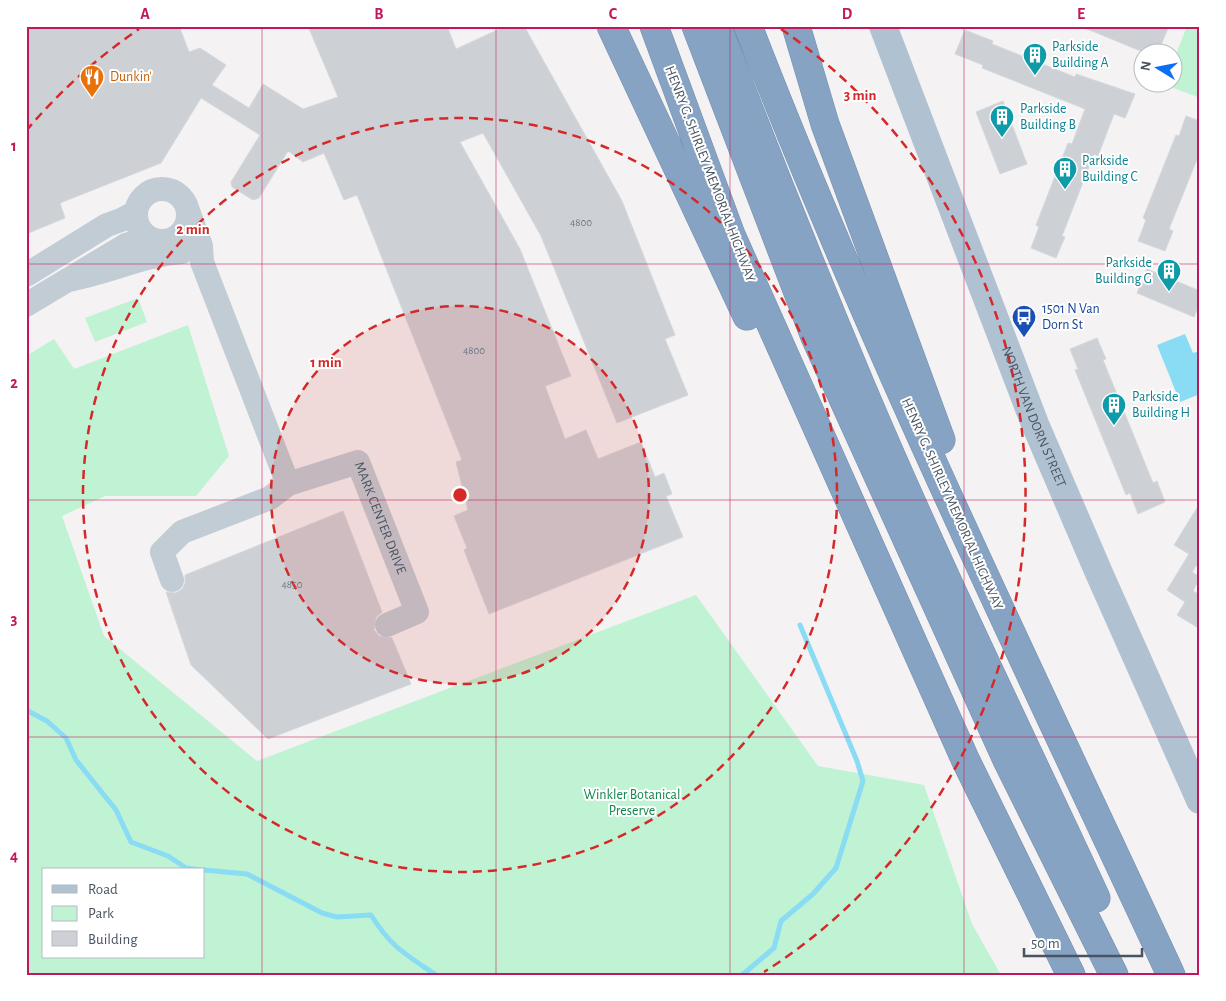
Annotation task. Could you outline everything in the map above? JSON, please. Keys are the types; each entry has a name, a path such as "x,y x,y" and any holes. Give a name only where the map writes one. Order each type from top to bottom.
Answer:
{"highway":[{"path":"611,26 791,411 964,759"},
{"name":"HENRY G. SHIRLEY MEMORIAL HIGHWAY","path":"654,26 731,235 964,759 1070,975"},
{"path":"696,26 815,337 1007,760 1114,975"},
{"path":"717,26 764,150 870,406 951,586 1132,975"},
{"name":"HENRY G. SHIRLEY MEMORIAL HIGHWAY","path":"748,26 795,149 855,290 1022,659 1171,975"},
{"path":"796,26 825,124 1022,659"}],"main road":[{"name":"NORTH VAN DORN STREET","path":"883,26 1035,424 1198,793"}],"street":[{"path":"148,238 138,226 136,212 138,204 148,193 162,189 176,193 186,204 201,246 202,262 288,484"},
{"path":"26,275 107,225 136,212"},
{"path":"26,305 126,245 148,238 162,242 176,238 186,226 188,212"},
{"path":"68,280 100,274 168,253 187,251 202,262"},
{"name":"MARK CENTER DRIVE","path":"172,580 162,552 182,532 270,498 288,484 358,462 417,612 387,625"}],"green space":[{"path":"1187,26 1200,26 1200,98 1184,92 1184,42 1181,42"},
{"path":"138,298 147,322 95,342 85,318"},
{"name":"Winkler Botanical Preserve","path":"188,325 229,456 196,496 105,496 62,516 104,636 257,761 696,595 818,766 924,785 972,924 1001,975 26,975 26,356 54,339 74,369"}],"water":[{"path":"1185,334 1193,353 1200,351 1200,371 1197,372 1200,379 1200,394 1180,402 1157,345"}],"building":[{"path":"26,26 179,26 189,52 200,48 226,65 212,85 249,108 263,84 303,109 338,97 308,26 447,26 456,49 506,26 524,26 622,201 675,335 665,339 688,395 617,423 541,236 483,133 460,142 520,249 571,376 545,386 565,439 586,430 598,459 641,442 655,477 664,473 672,494 666,496 683,537 489,614 464,550 467,548 454,516 468,510 456,462 462,460 357,195 344,200 324,153 303,162 288,151 259,198 253,200 232,187 231,182 260,135 201,98 161,163 60,203 65,218 26,234"},
{"path":"1080,26 1169,26 1162,42 1134,42 1134,48"},
{"path":"965,30 993,41 992,44 1075,77 1076,74 1135,94 1125,118 1114,114 1098,156 1094,154 1062,236 1065,237 1056,258 1031,248 1039,227 1036,225 1068,143 1072,144 1085,109 982,68 983,65 955,54"},
{"name":"Parkside Building B","path":"1003,101 1027,164 1000,174 976,112"},
{"path":"1186,116 1200,121 1200,152 1169,229 1173,231 1165,251 1138,241 1146,220 1143,218 1176,135 1179,136"},
{"name":"Parkside Building G","path":"1147,269 1200,291 1200,303 1194,317 1137,293"},
{"name":"Parkside Building H","path":"1097,338 1106,359 1103,360 1153,483 1157,481 1165,502 1138,514 1130,493 1126,495 1075,370 1078,369 1070,349"},
{"path":"1200,503 1200,560 1192,572 1200,577 1193,591 1200,595 1200,629 1177,615 1185,602 1167,590 1189,554 1174,545"},
{"path":"343,511 382,612 376,617 374,630 379,636 392,638 411,684 268,739 191,665 166,592 176,593 182,589 185,583 185,575"}],"waterway":[{"path":"742,975 774,948 781,921 813,894 836,868 863,781 857,761 800,625"},
{"path":"26,710 47,721 66,738 76,760 116,810 131,842 168,856 186,868"},
{"path":"205,870 247,874 322,913 337,917 371,915 392,943 436,975"}],"place":[{"name":"Parkside Building A","path":"1035,76"},
{"name":"Dunkin'","path":"92,98"},
{"name":"Parkside Building B","path":"1002,138"},
{"name":"Parkside Building C","path":"1065,190"},
{"name":"Parkside Building G","path":"1169,292"},
{"name":"1501 N Van Dorn St","path":"1024,338"},
{"name":"Parkside Building H","path":"1114,426"}]}
